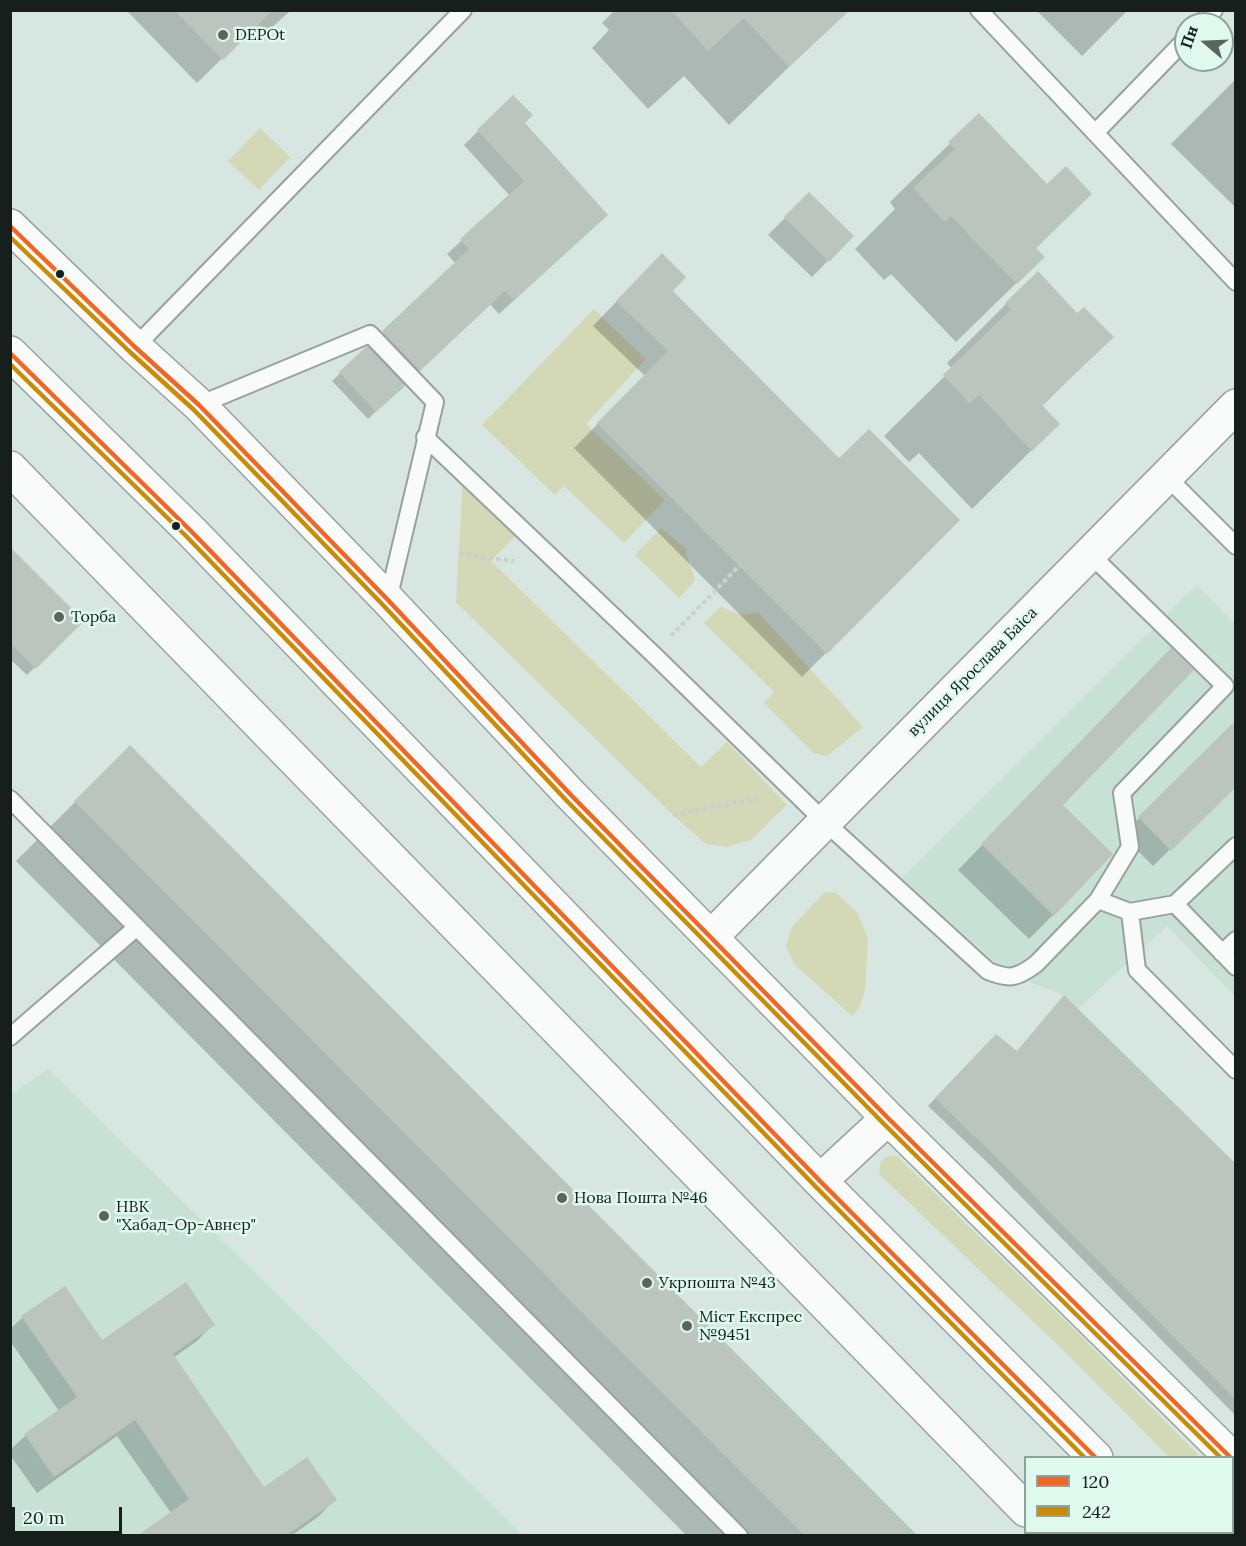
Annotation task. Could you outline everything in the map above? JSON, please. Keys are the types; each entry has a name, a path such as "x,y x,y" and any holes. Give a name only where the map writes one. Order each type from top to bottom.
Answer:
{"main road":[{"path":"10,226 135,347 199,405 388,600 571,795 888,1119 1230,1456"},
{"path":"10,353 191,531 820,1181 1094,1456"},
{"name":"вулиця Ярослава Баіса","path":"711,937 1236,406"},
{"path":"10,468 1024,1508"},
{"path":"820,1181 888,1119"}],"lane":[{"path":"135,347 463,10"},
{"path":"979,10 1236,282"},
{"path":"1095,133 1174,51"},
{"path":"199,405 370,334 435,402 388,600"},
{"path":"425,437 825,822 988,971 1001,976 1014,977 1036,964 1098,900 1130,847 1122,793 1225,686 1090,554"},
{"path":"1166,476 1236,546"},
{"path":"10,799 740,1536"},
{"path":"1098,900 1130,912 1175,904 1236,846"},
{"path":"1175,904 1236,967"},
{"path":"1130,912 1137,970 1236,1070"},
{"path":"10,1037 137,927"},
{"path":"1222,953 1236,940"}],"path":[{"path":"459,554 561,567"},
{"path":"653,654 740,566"},
{"path":"673,815 794,791"}],"shaded area":[{"path":"1197,585 1235,624 1235,996 1167,926 1078,1009 1064,995 1008,974 902,878"},
{"name":"НВК \"Хабад-Ор-Авнер\"","path":"48,1069 522,1535 11,1535 10,1095"}],"green space":[{"path":"260,128 290,157 259,190 228,161"},
{"path":"594,309 646,359 586,424 665,500 624,543 564,486 555,495 482,425"},
{"path":"463,477 525,526 491,561 701,767 727,742 787,805 751,840 726,847 706,844 673,815 456,602"},
{"path":"661,528 686,549 694,577 695,581 679,598 635,555"},
{"path":"721,606 739,614 758,612 863,727 827,756 813,753 764,703 774,692 704,623"},
{"path":"825,892 836,893 857,912 868,938 865,990 860,1006 852,1016 795,965 786,946 792,927"},
{"path":"888,1156 897,1156 1080,1335 1199,1456 1168,1456 1065,1352 879,1174 881,1161"}],"building":[{"name":"DEPOt","path":"174,10 273,10 223,60"},
{"path":"671,10 850,10 789,67 744,18 708,51"},
{"path":"513,95 533,115 525,123 608,215 514,300 505,291 420,371 382,331 469,249 460,239 524,181 477,130"},
{"path":"979,113 1047,184 1066,166 1092,194 1036,248 1045,257 1017,284 951,216 944,222 913,188 955,149 948,142"},
{"path":"809,192 854,236 829,262 784,217"},
{"path":"662,253 686,277 673,291 839,458 869,429 960,520 827,654 597,423 668,351 616,301"},
{"path":"1038,271 1077,313 1084,307 1114,337 1042,405 1060,424 1032,451 979,395 970,404 943,375 1011,309 1005,303"},
{"path":"367,346 405,386 376,412 339,372"},
{"path":"10,547 84,621 36,669 10,643"},
{"path":"1171,648 1194,670 1063,805 1113,854 1054,916 981,844"},
{"path":"1236,720 1236,787 1171,851 1138,817"},
{"path":"130,745 918,1536 805,1536 74,801"},
{"path":"1064,995 1236,1164 1236,1400 935,1098 996,1034 1017,1051"},
{"path":"186,1282 215,1325 173,1354 264,1487 307,1457 337,1500 286,1536 137,1536 189,1499 135,1420 54,1477 24,1434 77,1397 21,1316 65,1286 102,1340"}],"transit line":[{"name":"120","path":"10,226 135,347 199,405 388,600 571,795 888,1118 1229,1456"},
{"name":"242","path":"10,237 194,410 383,605 566,800 883,1123 1219,1456"},
{"name":"120","path":"10,353 191,531 820,1181 1094,1456"},
{"name":"242","path":"10,364 186,536 815,1186 1083,1456"}],"place":[{"name":"DEPOt","path":"223,35"},
{"name":"Торба","path":"59,617"},
{"name":"Нова Пошта №46","path":"562,1198"},
{"name":"НВК \"Хабад-Ор-Авнер\"","path":"104,1216"},
{"name":"Укрпошта №43","path":"647,1283"},
{"name":"Міст Експрес №9451","path":"687,1326"}]}
